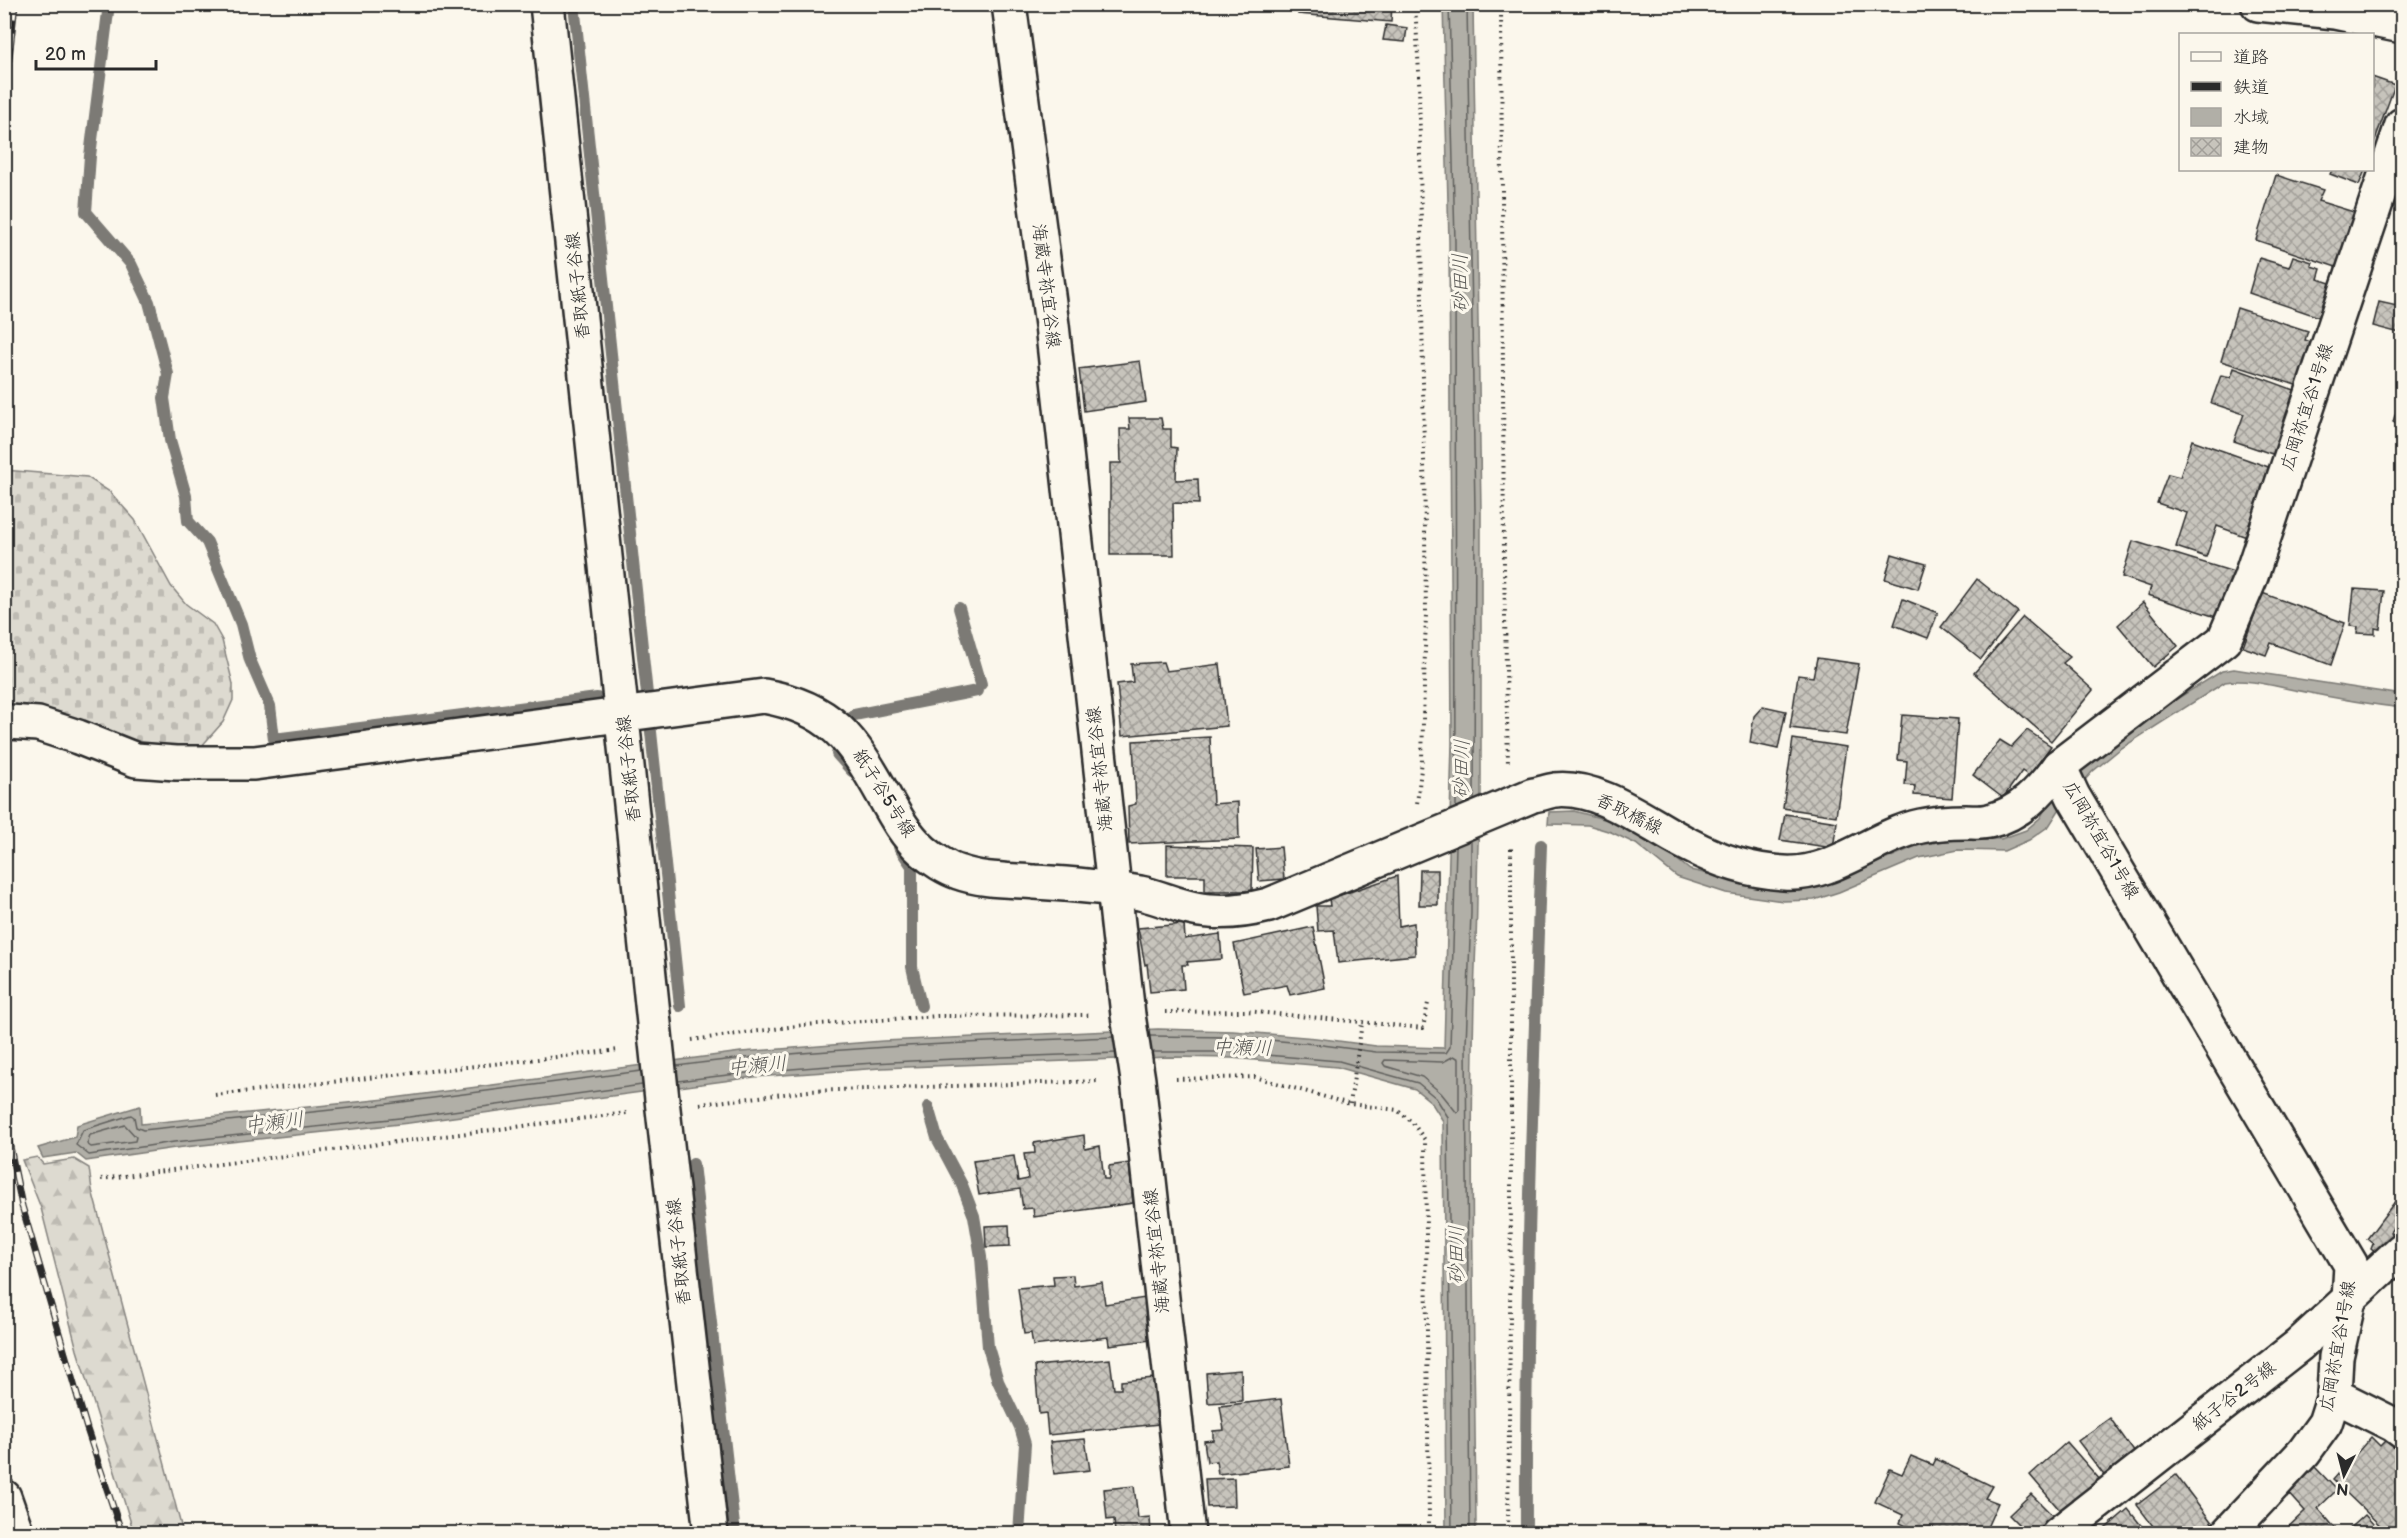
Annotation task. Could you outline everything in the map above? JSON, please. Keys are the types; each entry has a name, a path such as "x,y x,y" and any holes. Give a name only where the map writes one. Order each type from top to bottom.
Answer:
{"street":[{"name":"香取紙子谷線","path":"547,4 663,1103 711,1533"},
{"name":"海蔵寺祢宜谷線","path":"1009,4 1052,325 1188,1533"},
{"path":"2258,4 2336,12 2403,26"},
{"name":"広岡祢宜谷1号線","path":"2227,1533 2304,1452 2325,1423 2334,1395 2336,1357 2349,1300 2351,1265 2073,796 2059,766 2224,640 2250,579 2403,125"},
{"name":"紙子谷5号線","path":"9,722 38,724 136,760 176,763 254,763 764,696 790,700 835,726 856,748 907,835 925,854 958,872 977,876 1114,890"},
{"name":"香取橋線","path":"1114,890 1142,894 1173,904 1208,911 1239,912 1269,905 1533,795 1557,790 1597,797 1652,822 1686,844 1734,865 1786,873 1809,872 1852,856 1898,832 1924,826 1988,822 2011,813 2032,799 2059,766"},
{"name":"紙子谷2号線","path":"2058,1533 2299,1345 2403,1250"},
{"path":"2334,1395 2403,1431"},
{"path":"4,1497 17,1533"}],"path":[{"path":"1415,4 1419,73 1426,612 1422,760 1424,839"},
{"path":"215,1095 658,1051 804,1025 938,1016 1129,1020 1246,1011 1423,1028 1428,1003"},
{"path":"1350,1104 1362,1023"},
{"path":"101,1179 663,1103 809,1091 1137,1071 1255,1077 1350,1104 1396,1110 1412,1122 1425,1140 1429,1523"}],"green space":[{"path":"4,470 87,477 110,492 135,520 171,586 186,604 213,624 222,640 233,684 233,700 223,722 200,748 181,756 7,713"},
{"path":"37,1157 43,1164 74,1159 89,1168 92,1190 183,1533 134,1533 77,1350 41,1208 22,1160"}],"water":[{"path":"1443,5 1473,5 1481,511 1481,795 1472,1088 1476,1533 1446,1533 1443,1121 1431,1102 1415,1089 1337,1067 1231,1058 1170,1057 881,1068 754,1077 409,1123 175,1148 86,1161 76,1153 43,1158 38,1148 75,1137 77,1125 140,1106 141,1124 386,1099 741,1052 883,1041 1158,1029 1233,1031 1376,1046 1444,1048 1452,742 1449,242"},
{"path":"2234,669 2402,695 2402,708 2351,701 2253,682 2225,682 2120,749 2092,772 2061,807 2049,826 2029,840 2004,851 1958,850 1919,858 1839,892 1814,900 1783,901 1726,893 1677,877 1636,844 1611,832 1588,825 1548,824 1549,812 1574,811 1619,823 1649,837 1690,870 1769,887 1793,889 1814,887 1836,881 1916,846 1960,838 2001,839 2026,830 2040,818 2050,801 2084,760 2115,737 2222,671"}],"building":[{"path":"1299,4 1392,4 1391,22 1298,14"},
{"path":"1386,25 1407,28 1405,42 1383,40"},
{"path":"2374,78 2395,85 2374,143"},
{"path":"2332,171 2365,171 2359,185 2330,174"},
{"path":"2276,175 2323,190 2318,201 2357,213 2339,268 2256,240"},
{"path":"2293,256 2312,262 2311,266 2321,269 2318,279 2336,285 2325,319 2249,293 2259,258 2289,267"},
{"path":"2379,302 2402,307 2402,338 2399,338 2400,333 2373,326"},
{"path":"2237,308 2308,331 2305,340 2314,343 2299,386 2221,361"},
{"path":"1140,361 1146,402 1084,411 1079,369"},
{"path":"2234,368 2300,392 2278,456 2234,441 2244,414 2211,403 2221,375 2231,377"},
{"path":"2402,392 2402,442 2396,440 2400,426 2393,422"},
{"path":"1129,418 1161,418 1163,429 1171,429 1171,447 1177,448 1176,480 1198,479 1199,504 1173,503 1174,555 1110,555 1110,463 1121,463 1120,429 1130,429"},
{"path":"2192,440 2277,470 2252,539 2217,526 2206,557 2176,547 2187,513 2157,503 2168,474 2180,477"},
{"path":"2133,541 2234,572 2219,618 2148,595 2151,587 2122,577"},
{"path":"1892,554 1926,564 1918,589 1885,579"},
{"path":"1977,579 2018,612 1981,659 1941,627"},
{"path":"2354,589 2384,591 2380,629 2375,628 2375,634 2357,633 2358,627 2350,626"},
{"path":"2262,593 2345,623 2331,665 2271,643 2266,655 2243,647"},
{"path":"1903,599 1938,613 1928,638 1894,625"},
{"path":"2143,602 2178,646 2153,667 2118,625"},
{"path":"2023,617 2070,657 2063,663 2093,690 2051,741 1974,673"},
{"path":"1817,658 1859,664 1846,735 1790,728 1798,675 1813,677"},
{"path":"1163,662 1166,671 1220,664 1227,726 1122,736 1117,684 1133,682 1131,664"},
{"path":"1763,706 1786,711 1778,749 1750,743 1754,716"},
{"path":"1902,715 1958,719 1952,798 1914,795 1915,786 1905,785 1907,761 1898,760"},
{"path":"2027,730 2051,746 2029,776 2022,771 2003,798 1973,775 2000,740 2011,747"},
{"path":"1210,737 1213,804 1238,802 1239,839 1129,844 1128,806 1136,804 1133,741"},
{"path":"1793,739 1846,747 1836,816 1783,808"},
{"path":"1785,814 1837,822 1833,848 1780,840"},
{"path":"1167,845 1253,848 1252,891 1205,891 1205,876 1167,876"},
{"path":"1281,847 1284,879 1259,881 1256,849"},
{"path":"1420,870 1438,870 1438,905 1419,905"},
{"path":"1397,876 1399,926 1414,923 1415,955 1338,963 1334,930 1318,931 1316,906 1330,906 1329,899"},
{"path":"1184,924 1185,939 1220,934 1222,959 1187,962 1188,965 1182,965 1184,989 1150,992 1147,964 1145,965 1138,928"},
{"path":"1313,927 1325,988 1290,995 1287,985 1244,993 1234,944"},
{"path":"1084,1135 1085,1149 1100,1146 1104,1179 1109,1179 1109,1166 1129,1163 1133,1203 1034,1217 1033,1208 1023,1209 1020,1189 979,1195 973,1161 1014,1156 1018,1181 1028,1179 1024,1154 1035,1153 1034,1143"},
{"path":"2402,1192 2402,1216 2390,1232 2393,1235 2382,1250 2376,1253 2371,1249 2373,1244 2367,1239"},
{"path":"1009,1225 1010,1246 986,1247 985,1226"},
{"path":"1073,1275 1074,1286 1102,1282 1105,1304 1145,1298 1150,1340 1109,1345 1108,1337 1033,1346 1031,1333 1024,1334 1018,1288 1054,1285 1053,1276"},
{"path":"1110,1359 1114,1389 1121,1389 1121,1381 1154,1378 1159,1424 1048,1435 1046,1413 1039,1414 1035,1366"},
{"path":"1241,1370 1242,1401 1208,1403 1206,1373"},
{"path":"1281,1399 1289,1466 1218,1474 1216,1461 1207,1462 1204,1441 1213,1440 1213,1431 1224,1430 1220,1406"},
{"path":"2110,1418 2135,1453 2125,1459 2127,1463 2106,1478 2078,1441"},
{"path":"2371,1437 2380,1446 2388,1438 2402,1450 2402,1530 2399,1534 2389,1534 2333,1480"},
{"path":"1085,1439 1090,1470 1054,1474 1050,1442"},
{"path":"2067,1442 2101,1481 2063,1514 2030,1475"},
{"path":"1911,1456 1933,1465 1936,1459 1992,1486 1985,1498 1998,1503 1984,1534 1922,1534 1900,1523 1903,1515 1875,1502 1890,1469 1902,1474"},
{"path":"2314,1466 2337,1490 2318,1508 2340,1534 2281,1534 2305,1511 2287,1491"},
{"path":"2176,1475 2213,1524 2201,1534 2159,1534 2137,1505"},
{"path":"1234,1478 1235,1506 1207,1507 1205,1479"},
{"path":"1134,1486 1138,1518 1150,1517 1151,1534 1115,1534 1114,1519 1107,1520 1104,1489"},
{"path":"2031,1494 2054,1517 2038,1534 2028,1534 2009,1515"},
{"path":"2128,1509 2148,1534 2099,1534"},
{"path":"2365,1515 2382,1534 2344,1534"}],"waterway":[{"path":"109,4 90,156 86,212 131,264 149,302 168,374 164,398 170,440 186,496 188,521 207,542 241,624 250,660 270,706 274,739 597,698"},
{"path":"574,4 680,1006"},
{"path":"959,608 981,684"},
{"path":"854,715 977,691"},
{"path":"837,754 852,771"},
{"path":"1526,1534 1528,1276 1541,845"},
{"path":"899,847 912,866 912,967 921,1006"},
{"path":"928,1107 937,1138 962,1185 974,1216 981,1257 988,1347 998,1381 1020,1427 1025,1444 1019,1534"},
{"path":"693,1164 735,1534"}],"railway":[{"path":"4,102 15,4"},
{"path":"4,1117 22,1206 87,1429 122,1534"}],"water label":[{"name":"砂田川","path":"1461,283"},
{"name":"砂田川","path":"1462,769"},
{"name":"中瀬川","path":"1242,1048"},
{"name":"中瀬川","path":"757,1066"},
{"name":"中瀬川","path":"274,1123"},
{"name":"砂田川","path":"1457,1255"}]}
